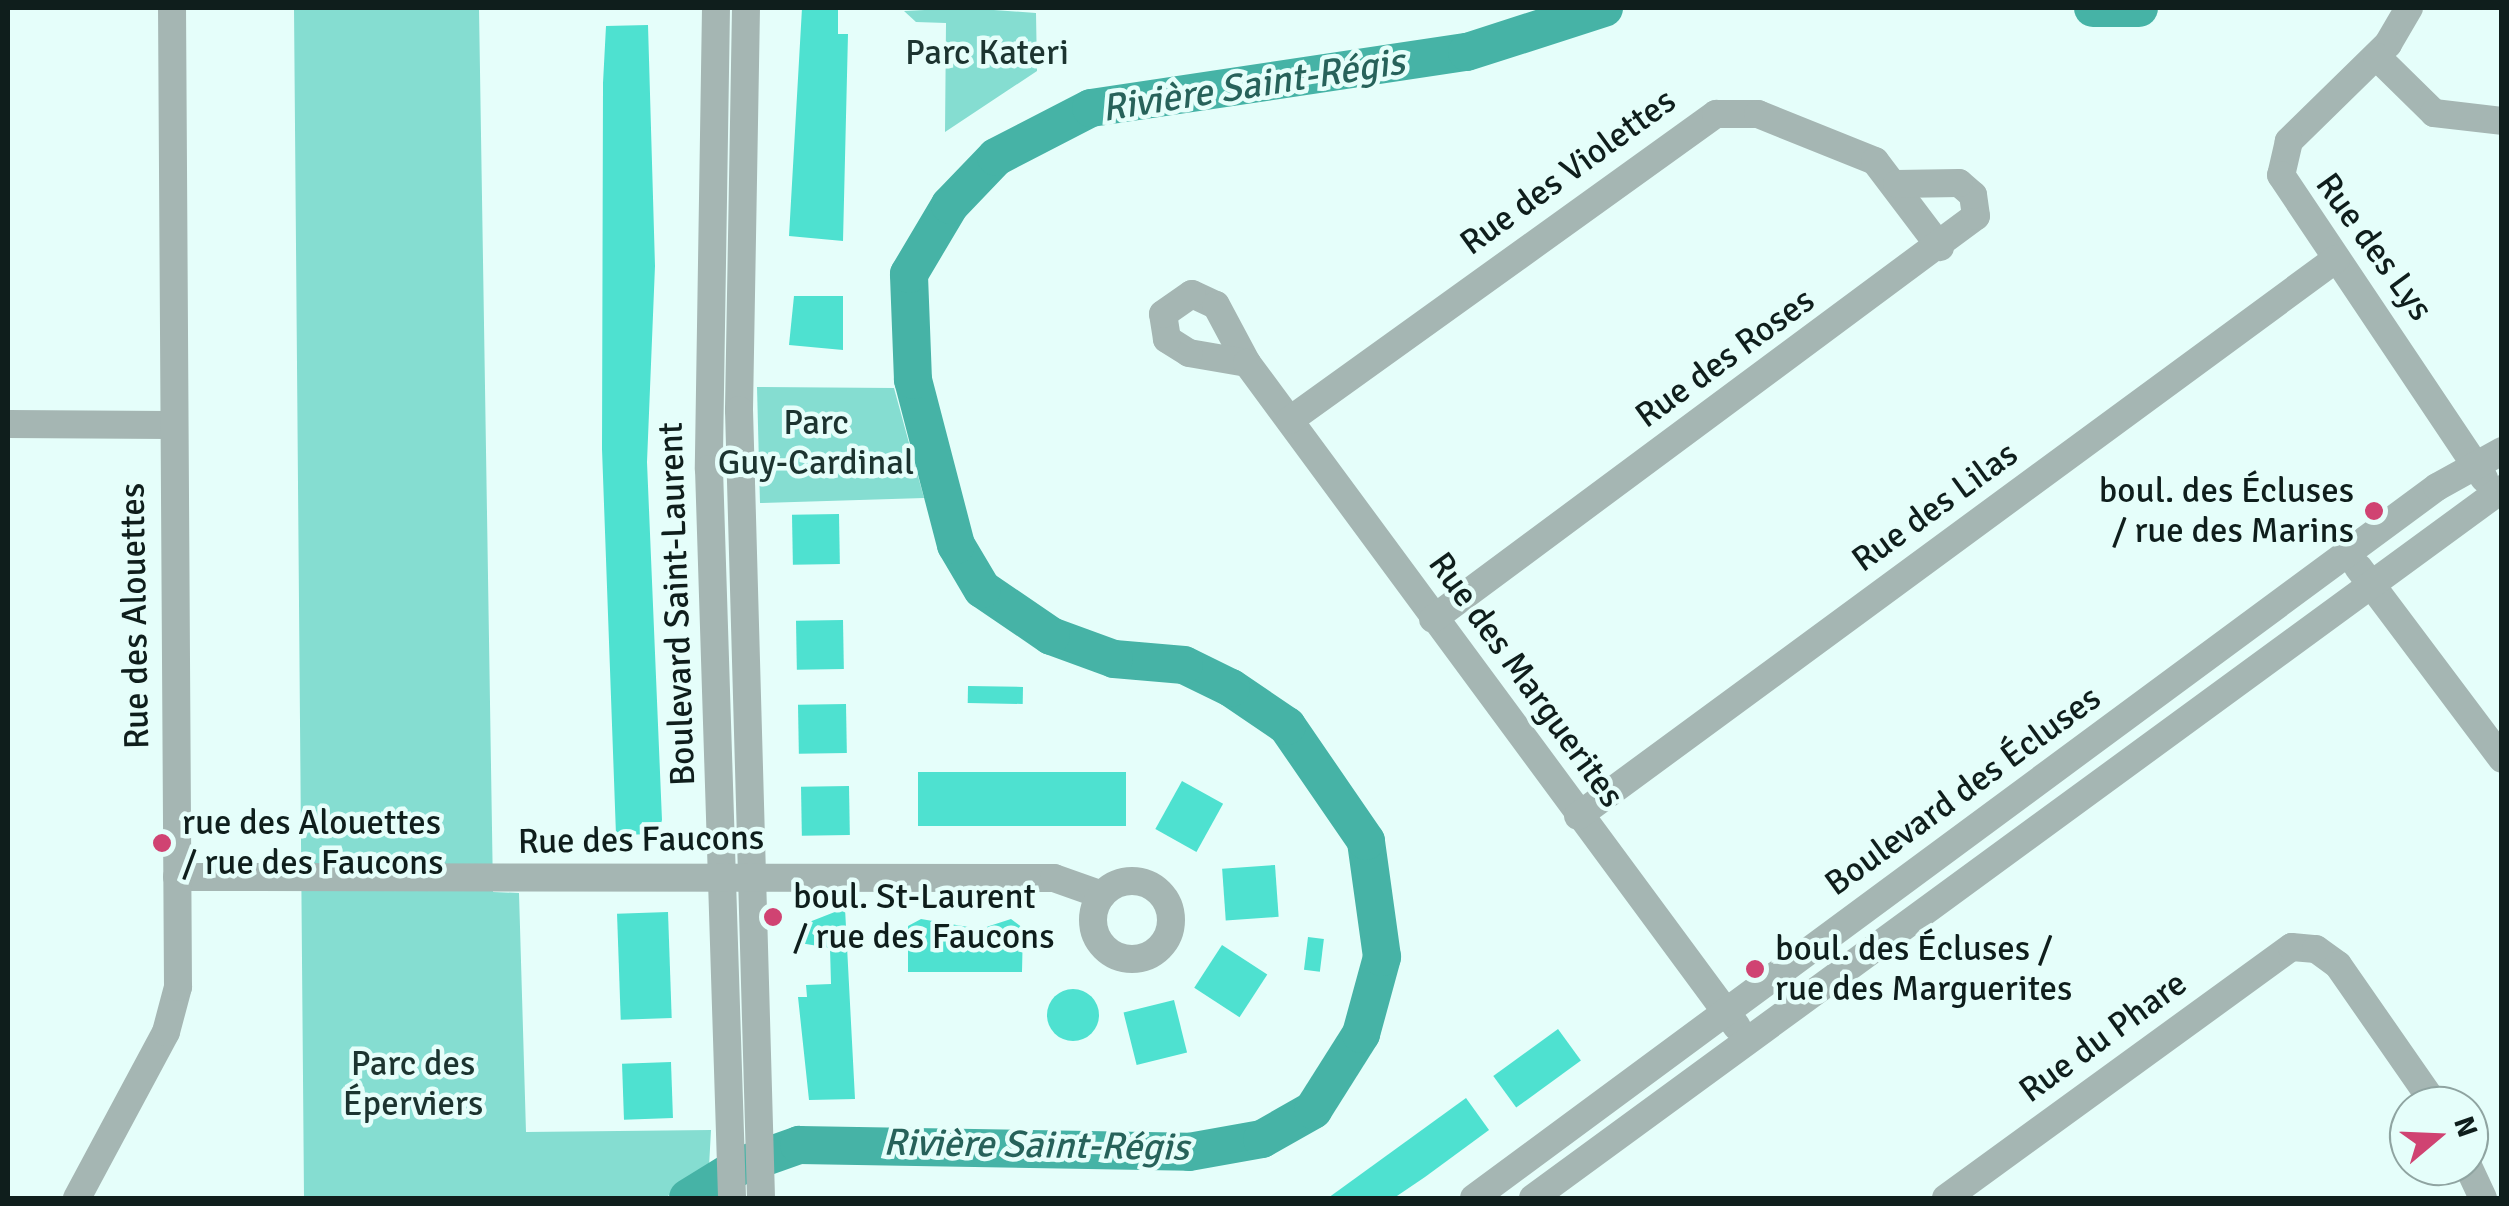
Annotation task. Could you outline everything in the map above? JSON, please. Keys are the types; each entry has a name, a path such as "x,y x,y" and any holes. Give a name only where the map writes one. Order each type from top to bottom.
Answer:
{"street":[{"name":"Rue des Alouettes","path":"77,1198 171,1020 178,878 169,425 172,8"},
{"name":"Boulevard Saint-Laurent","path":"716,8 708,450 732,1198"},
{"name":"Boulevard Saint-Laurent","path":"746,8 739,410 761,1196"},
{"name":"Rue des Lys","path":"2409,8 2377,57 2290,141 2280,162 2288,195 2490,457 2496,491"},
{"path":"2377,57 2434,112 2502,121"},
{"name":"Rue des Violettes","path":"1290,420 1706,117 1758,114 1875,162 1897,184 1940,246"},
{"name":"Rue des Roses","path":"1434,618 1976,216 1968,188 1897,184"},
{"name":"Rue des Lilas","path":"1578,816 2336,259"},
{"name":"Rue des Marguerites","path":"1248,362 1578,816 1747,1040"},
{"path":"8,424 169,425"},
{"name":"Boulevard des Écluses","path":"1487,1195 2348,554 2490,457"},
{"name":"Boulevard des Écluses","path":"1532,1198 2368,581 2496,491"},
{"path":"2348,554 2502,759"},
{"path":"2074,756 2094,784"},
{"name":"Rue des Faucons","path":"178,878 1054,878 1102,895"},
{"name":"Rue du Phare","path":"1946,1198 2276,956 2309,947 2338,965 2422,1086"}],"green space":[{"name":"Parc des Éperviers","path":"294,8 479,8 493,892 519,893 526,1132 711,1130 709,1167 665,1198 304,1198"},
{"name":"Parc Kateri","path":"966,8 1036,13 1037,71 945,132 946,23 916,22 904,11"},
{"name":"Parc Guy-Cardinal","path":"757,387 894,388 924,498 760,503"}],"building":[{"path":"802,8 838,8 838,34 848,34 843,241 789,236"},
{"path":"648,25 655,266 647,462 662,820 658,834 616,835 602,449 603,83 606,26"},
{"path":"794,296 843,296 843,350 789,345"},
{"path":"839,514 840,564 793,565 792,515"},
{"path":"843,620 844,669 797,670 796,621"},
{"path":"968,686 1023,687 1023,704 968,703"},
{"path":"846,704 847,753 799,754 798,705"},
{"path":"918,772 1126,772 1126,826 918,826"},
{"path":"1182,781 1223,804 1196,852 1155,829"},
{"path":"849,786 850,835 802,836 801,787"},
{"path":"1275,865 1279,917 1226,921 1222,869"},
{"path":"845,908 855,1099 809,1100 798,997 807,997 806,985 831,984 830,948 800,943 799,926"},
{"path":"668,912 672,1018 621,1020 617,914"},
{"path":"921,919 980,929 1011,919 1023,928 1022,972 908,972 908,926"},
{"path":"1308,937 1324,939 1320,972 1304,970"},
{"path":"1222,945 1267,974 1240,1017 1194,988"},
{"path":"1073,989 1091,997 1099,1015 1091,1033 1073,1041 1055,1033 1047,1015 1055,997"},
{"path":"1174,1000 1187,1052 1137,1065 1124,1013"},
{"path":"1558,1029 1581,1061 1516,1108 1493,1076"},
{"path":"671,1062 673,1118 624,1120 622,1064"},
{"path":"1466,1098 1489,1130 1425,1177 1394,1198 1328,1198"}],"waterway":[{"name":"Rivière Saint-Régis","path":"688,1198 740,1166 799,1145 1189,1152 1262,1139 1313,1110 1361,1034 1382,957 1366,841 1287,726 1231,688 1184,665 1114,659 1051,636 982,589 956,545 913,380 909,274 950,205 996,157 1091,108 1467,52 1604,8"},
{"name":"Rivière Saint-Régis","path":"2093,8 2139,8"}],"place":[{"name":"boul. des Écluses / rue des Marins","path":"2374,511"},
{"name":"rue des Alouettes / rue des Faucons","path":"162,843"},
{"name":"boul. St-Laurent / rue des Faucons","path":"773,917"},
{"name":"boul. des Écluses / rue des Marguerites","path":"1755,969"}]}
